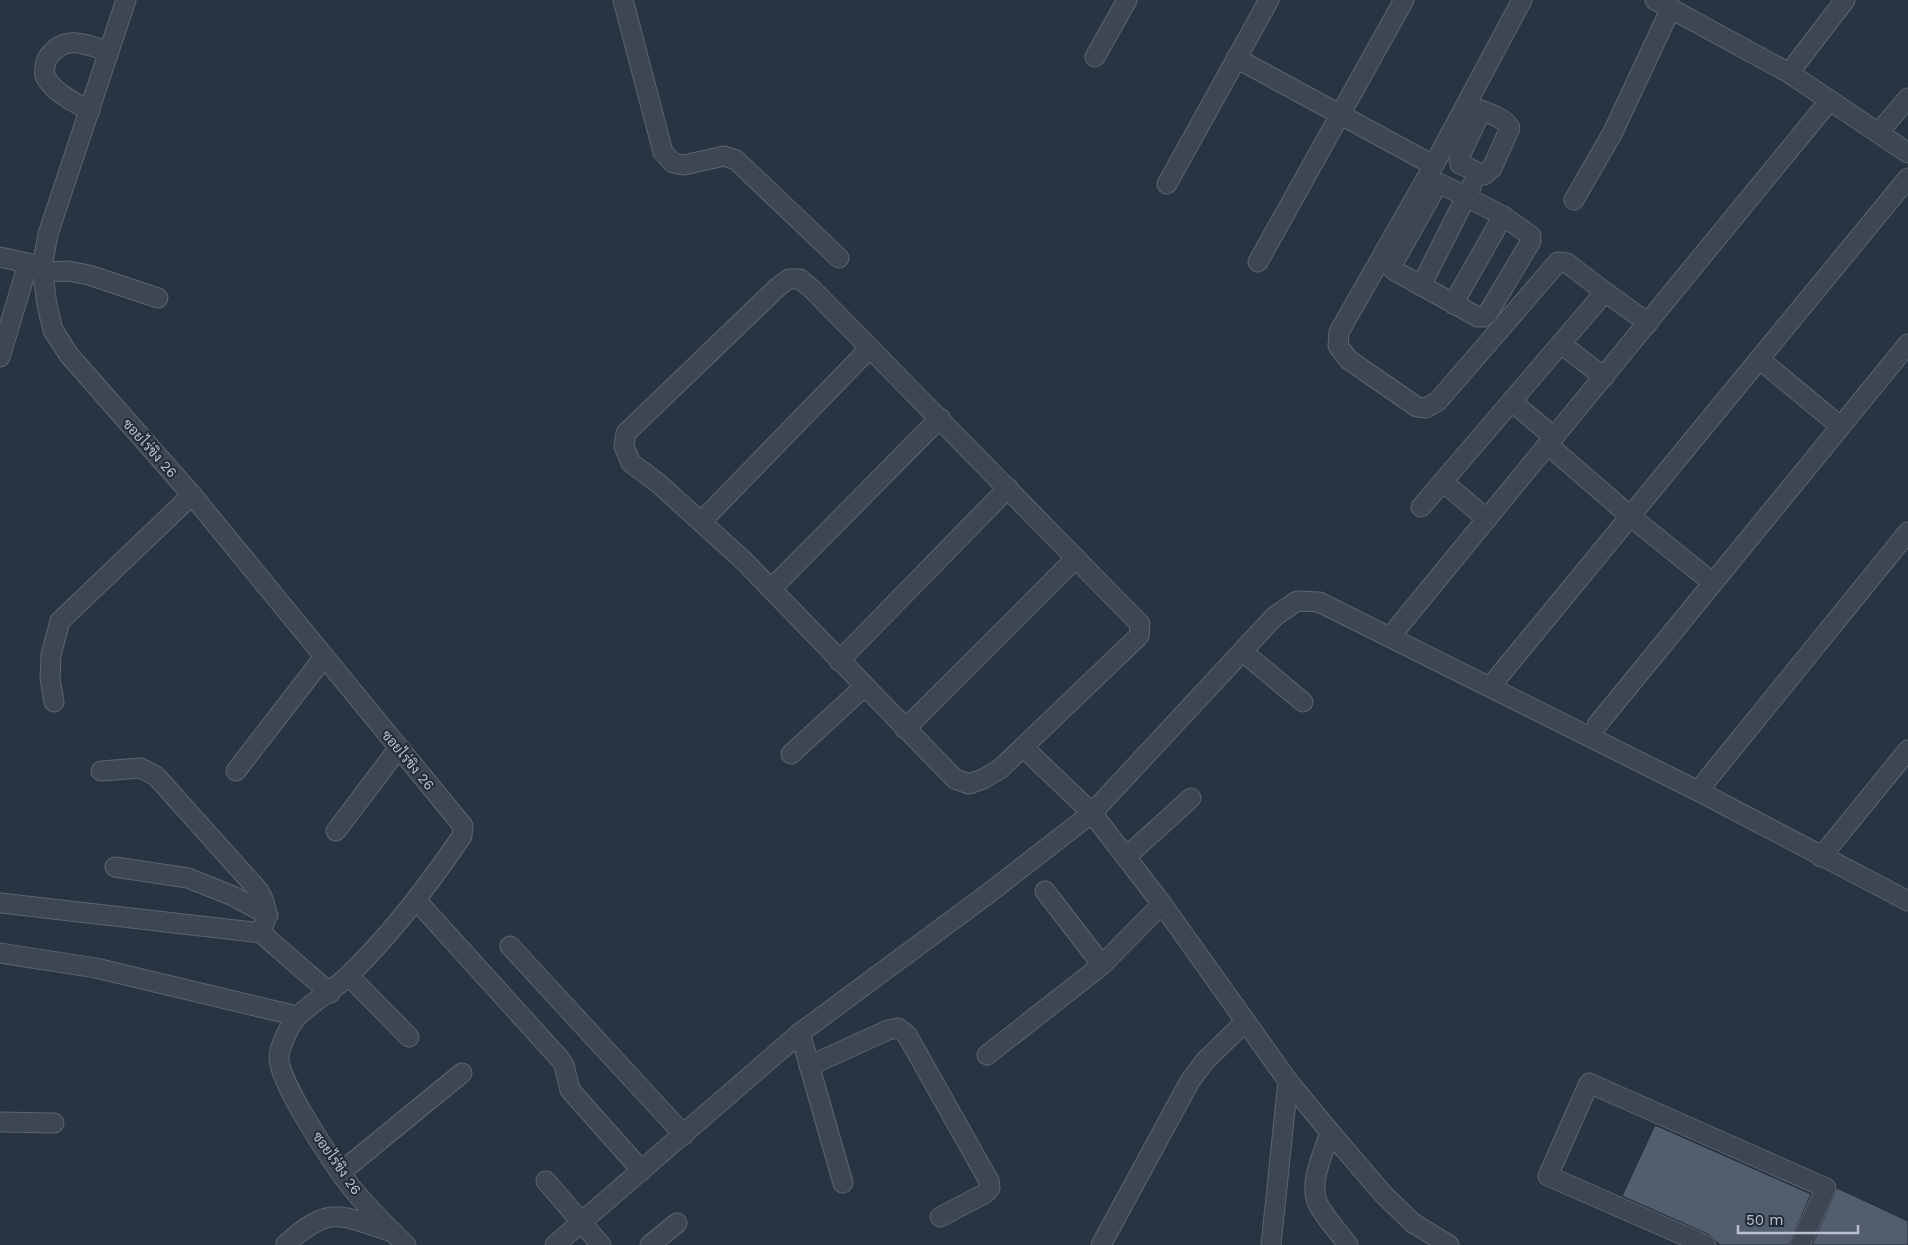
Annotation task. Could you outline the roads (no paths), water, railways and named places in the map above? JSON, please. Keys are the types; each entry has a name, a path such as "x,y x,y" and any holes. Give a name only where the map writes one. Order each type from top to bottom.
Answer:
{"street":[{"name":"ซอยไร่ขิง 26","path":"126,0 37,268 53,330 69,355 192,495 398,749 463,826 462,836 417,901 349,976 330,993 297,1016 279,1056 280,1071 288,1089 341,1172 351,1187 399,1239"},
{"path":"623,0 663,152 673,163 684,165 724,156 736,160 839,258"},
{"path":"1095,57 1127,0"},
{"path":"1167,184 1269,0"},
{"path":"1258,262 1404,0"},
{"path":"1474,108 1504,121 1510,128 1492,168 1484,175 1464,168 1460,164 1459,158 1474,108 1522,0"},
{"path":"1789,73 1845,0"},
{"path":"1574,200 1613,132 1663,4 1789,73 1908,152"},
{"path":"90,110 69,100 54,89 45,76 45,60 54,49 68,42 83,43 109,52"},
{"path":"1236,58 1434,165"},
{"path":"1880,132 1908,98"},
{"path":"1390,637 1830,100"},
{"path":"1474,108 1434,165 1339,332 1338,346 1348,360 1417,407 1426,408 1438,401 1558,262 1567,262 1648,323"},
{"path":"1421,286 1468,197 1476,172"},
{"path":"1490,687 1908,178"},
{"path":"1441,184 1503,216 1527,231 1531,236 1531,241 1484,317 1478,317 1453,304 1391,267 1436,187 1441,184"},
{"path":"1453,304 1503,216"},
{"path":"0,257 37,268 89,275 158,298"},
{"path":"0,357 37,268"},
{"path":"789,279 800,279 813,290 870,348 1140,624 1139,636 1024,748 1000,769 983,779 969,784 955,779 743,560 658,483 631,463 624,446 626,433 779,286 789,279"},
{"path":"1421,507 1605,292"},
{"path":"1562,344 1604,377"},
{"path":"1597,725 1908,344"},
{"path":"701,522 870,348"},
{"path":"1758,359 1840,426"},
{"path":"1512,402 1630,516 1713,583"},
{"path":"771,589 940,418"},
{"path":"1443,482 1487,519"},
{"path":"839,660 1008,488"},
{"path":"54,702 50,678 51,655 60,621 192,495"},
{"path":"1698,791 1908,532"},
{"path":"905,729 1076,558"},
{"path":"555,1245 800,1033 989,893 1092,813 1275,616 1297,601 1319,602 1698,791 1908,901"},
{"path":"1243,652 1303,702"},
{"path":"236,771 324,657"},
{"path":"791,754 864,687"},
{"path":"1024,748 1092,813 1162,904 1288,1081 1330,1132 1384,1195 1413,1223 1449,1245"},
{"path":"336,831 398,749"},
{"path":"1821,857 1908,750"},
{"path":"101,771 141,768 156,776 252,880 266,904 268,915 262,932"},
{"path":"1126,857 1191,798"},
{"path":"115,867 188,878 233,896 268,915"},
{"path":"1044,891 1102,965"},
{"path":"417,901 560,1059 564,1065 570,1090 642,1171"},
{"path":"0,903 262,932 330,993"},
{"path":"987,1055 1102,965 1162,904"},
{"path":"510,946 684,1135"},
{"path":"0,954 96,968 297,1016"},
{"path":"349,976 409,1037"},
{"path":"1101,1245 1190,1082 1205,1061 1245,1022"},
{"path":"809,1066 888,1030 898,1028 907,1035 989,1181 990,1188 984,1194 940,1217"},
{"path":"800,1033 843,1183"},
{"path":"341,1172 462,1073"},
{"path":"1270,1245 1288,1081"},
{"path":"1706,1245 1548,1176 1589,1083 1826,1188 1800,1245"},
{"path":"0,1122 54,1123"},
{"path":"1330,1132 1316,1175 1315,1190 1318,1204 1348,1245"},
{"path":"546,1181 602,1245"},
{"path":"286,1244 307,1225 321,1218 337,1216 399,1239"},
{"path":"650,1245 677,1223"}]}
